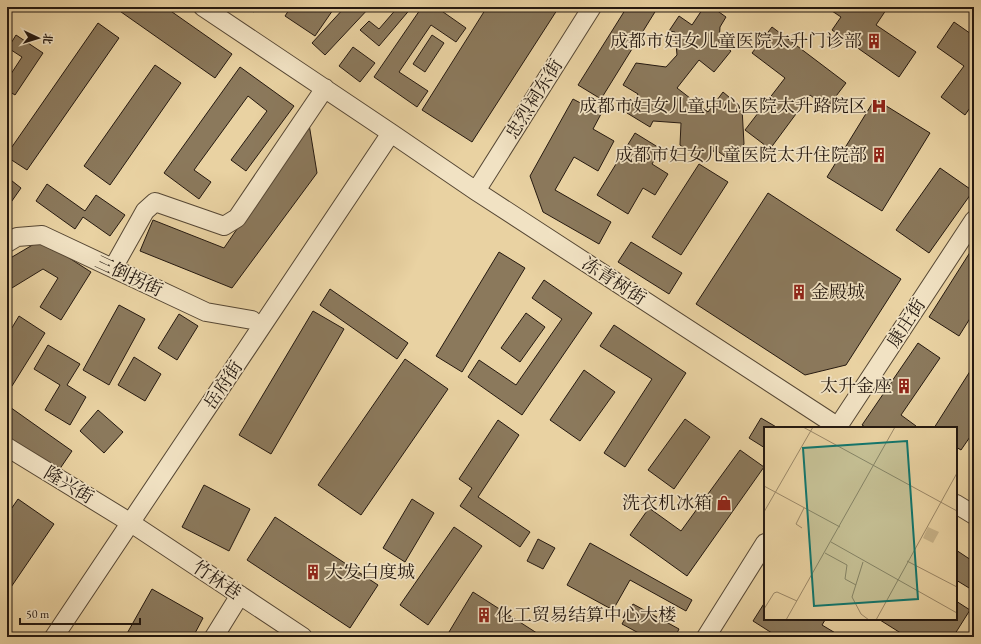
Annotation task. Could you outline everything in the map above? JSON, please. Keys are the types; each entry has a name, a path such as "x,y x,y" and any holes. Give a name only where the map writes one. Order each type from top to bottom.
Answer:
{"street":[{"name":"冻青树街","path":"203,7 476,191 837,427"},
{"name":"忠烈祠东街","path":"476,191 592,7"},
{"path":"113,268 145,211 155,202 224,226 237,218 325,88"},
{"name":"岳府街","path":"54,637 391,133"},
{"name":"康庄街","path":"840,427 974,220"},
{"name":"三倒拐街","path":"7,243 17,237 42,235 206,312 252,320"},
{"name":"隆兴街","path":"7,447 131,523"},
{"path":"957,505 974,515"},
{"name":"竹林巷","path":"131,523 303,637"},
{"path":"706,637 764,545"},
{"path":"214,637 240,595"}],"building":[{"path":"114,7 165,7 232,54 215,78"},
{"path":"247,7 257,7 254,12"},
{"path":"291,7 335,7 315,36 285,16"},
{"path":"345,7 370,7 325,55 312,43"},
{"path":"398,7 412,7 379,46 360,30 369,21 379,29"},
{"path":"422,7 436,7 466,28 456,42 431,25 399,72 428,91 417,107 374,77"},
{"path":"487,7 559,7 472,142 422,110"},
{"path":"627,7 658,7 601,99 578,85"},
{"path":"704,7 712,7 726,17 720,27 719,42 731,51 714,72 699,60 677,88 708,112 723,92 742,108 744,144 732,162 715,149 705,163 680,145 681,123 653,121 650,127 627,113 638,94 623,85 636,63 666,67 677,55 675,32 669,31 679,16 692,25"},
{"name":"成都市妇女儿童医院太升门诊部","path":"826,7 888,7 876,25 916,52 899,77 832,30 841,17"},
{"path":"954,22 974,36 974,102 965,115 941,97 964,66 937,47"},
{"path":"98,23 119,38 27,170 7,157 7,154"},
{"path":"772,27 846,83 827,108 810,95 770,149 745,130 785,78 752,53"},
{"path":"16,35 43,53 15,95 7,90 7,80 22,57 8,48"},
{"path":"432,35 444,43 425,72 413,64"},
{"path":"353,47 375,63 360,82 339,66"},
{"path":"155,65 181,83 110,185 84,166"},
{"path":"240,67 294,106 246,171 231,160 267,111 248,96 194,170 211,182 199,199 164,173"},
{"path":"573,99 601,114 593,129 614,141 598,171 574,157 555,190 611,222 599,244 543,212 530,176"},
{"name":"成都市妇女儿童医院太升住院部","path":"875,99 930,133 882,211 827,177"},
{"path":"309,124 317,173 232,288 140,251 153,220 224,248"},
{"path":"635,133 661,149 652,164 668,174 655,195 643,188 628,214 597,195"},
{"path":"699,164 728,182 681,255 652,237"},
{"path":"940,168 973,191 929,253 896,230"},
{"path":"7,177 21,188 7,208"},
{"path":"47,184 85,211 96,195 125,215 110,236 83,217 75,229 36,201"},
{"name":"金殿城","path":"768,193 901,279 846,365 805,375 696,304"},
{"path":"41,240 91,272 61,320 40,307 58,278 43,269 7,291 7,260"},
{"path":"631,242 682,273 669,294 618,262"},
{"path":"974,246 974,312 959,336 929,317"},
{"path":"499,252 525,268 462,372 436,356"},
{"path":"544,280 592,313 522,415 468,377 479,360 516,385 562,319 532,298"},
{"path":"330,289 408,343 397,359 320,305"},
{"path":"119,305 145,319 109,385 83,370"},
{"path":"313,311 344,329 271,454 239,435"},
{"path":"526,313 545,327 520,362 501,348"},
{"path":"179,314 198,326 177,360 158,348"},
{"path":"19,316 45,333 12,386 7,383 7,336"},
{"path":"614,325 686,373 625,467 604,453 652,379 600,346"},
{"name":"太升金座","path":"918,343 940,358 901,415 916,427 865,427 862,425"},
{"path":"48,345 80,364 67,385 86,397 70,425 45,410 60,385 34,369"},
{"path":"134,357 161,374 145,401 118,385"},
{"path":"405,359 448,389 361,515 318,485"},
{"path":"974,365 974,431 961,450 957,448 957,427 935,427"},
{"path":"584,370 615,392 580,441 550,420"},
{"path":"7,405 72,451 57,473 7,438"},
{"path":"98,410 123,432 104,453 80,431"},
{"path":"761,418 776,427 764,427 764,447 749,438"},
{"path":"685,419 710,437 674,489 648,470"},
{"path":"498,420 519,435 478,497 530,532 520,547 460,506 472,488 459,479"},
{"path":"740,450 764,467 687,576 630,535 649,508 681,531"},
{"path":"204,485 250,509 229,551 182,527"},
{"path":"18,499 54,524 7,593 7,515"},
{"path":"412,499 434,513 405,562 383,548"},
{"name":"大发白度城","path":"275,517 378,585 350,628 247,560"},
{"path":"454,527 482,546 428,625 400,605"},
{"path":"538,539 555,548 543,569 527,561"},
{"path":"590,543 692,600 686,611 630,580 613,610 567,585"},
{"path":"957,551 974,562 974,591 957,581"},
{"path":"152,589 203,618 193,637 125,637"},
{"name":"化工贸易结算中心大楼","path":"473,592 543,637 446,637"},
{"path":"957,602 970,610 953,637 907,637 880,620 957,620"},
{"path":"633,604 679,629 675,637 646,637 622,624"},
{"path":"764,604 764,620 825,620 822,625 842,637 773,637 775,635 753,621"}],"place":[{"name":"成都市妇女儿童医院太升门诊部","path":"874,41"},
{"name":"成都市妇女儿童中心医院太升路院区","path":"879,106"},
{"name":"成都市妇女儿童医院太升住院部","path":"879,155"},
{"name":"金殿城","path":"799,292"},
{"name":"太升金座","path":"904,386"},
{"name":"洗衣机冰箱","path":"724,503"},
{"name":"大发白度城","path":"313,572"},
{"name":"化工贸易结算中心大楼","path":"484,615"}]}
